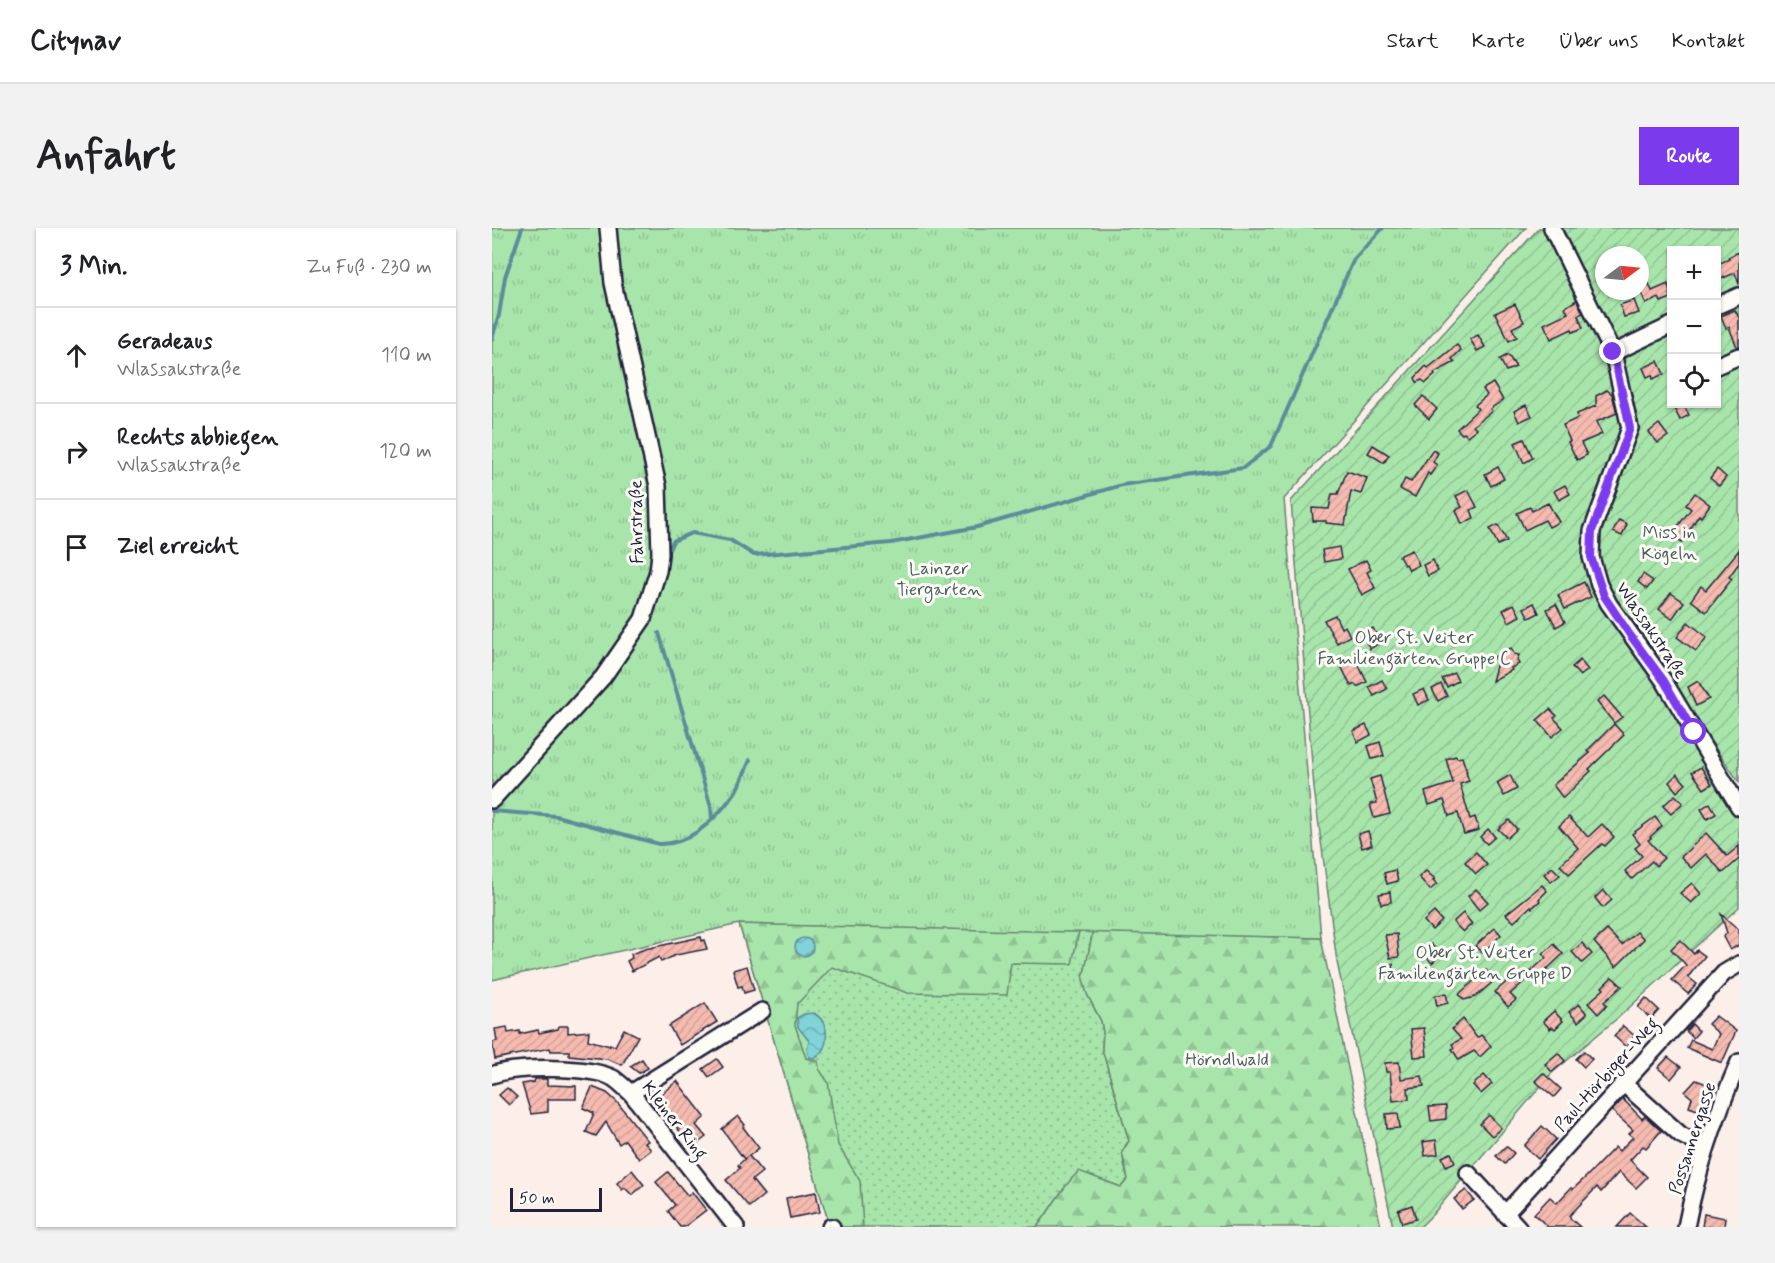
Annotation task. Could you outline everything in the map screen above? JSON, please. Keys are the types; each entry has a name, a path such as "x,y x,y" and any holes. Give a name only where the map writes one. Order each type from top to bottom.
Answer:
{"street":[{"name":"Fahrstraße","path":"492,800 603,677 643,619 657,571 660,554 658,486 613,283 608,228"},
{"name":"Wlassakstraße","path":"1552,228 1613,352 1630,428 1592,531 1591,557 1604,596 1664,681 1739,807"},
{"path":"1721,304 1739,297"},
{"path":"1613,352 1667,327"},
{"path":"1721,364 1739,356"},
{"name":"Paul-Hörbiger-Weg","path":"1505,1214 1724,973 1739,964"},
{"path":"631,1093 762,1011"},
{"name":"Possannergasse","path":"1686,1227 1706,1148 1722,1100 1739,1062"},
{"name":"Kleiner Ring","path":"492,1075 501,1072 538,1069 589,1072 612,1078 631,1093 736,1227"},
{"path":"1624,1084 1681,1135 1706,1148"},
{"path":"1468,1173 1518,1227"}],"green space":[{"name":"Lainzer Tiergarten","path":"492,228 1526,228 1284,499 1321,938 739,924 492,980"},
{"path":"1539,228 1544,228 1609,359 1624,430 1584,534 1586,562 1603,610 1661,688 1739,819 1739,907 1620,1016 1551,1074 1420,1227 1393,1227 1337,962 1314,788 1291,501"},
{"name":"Miss in Kögeln","path":"1558,228 1739,228 1739,782 1613,600 1597,553 1601,519 1636,429"},
{"path":"739,924 1093,931 1083,979 1087,994 1101,1021 1102,1049 1129,1141 1123,1154 1128,1179 1121,1187 1079,1172 1062,1191 1037,1227 830,1227"},
{"path":"739,924 1079,931 1072,964 1011,963 1007,995 908,993 832,967 797,1004 795,1025 806,1058 818,1061 819,1069 828,1082 838,1145 860,1181 863,1227 830,1227"},
{"name":"Hörndlwald","path":"1093,931 1321,938 1381,1227 1037,1227 1079,1171 1121,1187 1128,1179 1122,1152 1129,1141 1102,1049 1101,1021 1087,994 1083,979"}],"water":[{"path":"804,938 812,943 813,947 808,955 804,956 796,951 795,947 800,939"},
{"path":"814,1013 826,1029 826,1042 820,1054 814,1058 809,1057 807,1050 809,1041 798,1027 797,1018 804,1014"}],"building":[{"path":"1739,252 1739,284 1735,273 1721,279 1721,263 1729,259 1728,257"},
{"path":"1649,284 1652,291 1667,284 1667,300 1661,302 1659,298 1646,304 1644,300 1649,300"},
{"path":"1577,300 1583,313 1578,315 1583,328 1573,332 1572,329 1551,339 1544,324 1568,313 1565,307"},
{"path":"1634,300 1639,313 1624,317 1620,305"},
{"path":"1515,304 1524,322 1512,328 1517,337 1509,341 1495,313"},
{"path":"1735,310 1739,318 1739,346 1737,347 1729,327 1726,328 1721,316"},
{"path":"1478,335 1485,347 1477,351 1470,339"},
{"path":"1457,345 1461,350 1452,359 1455,362 1434,373 1435,375 1426,383 1422,380 1417,382 1415,378 1426,366 1428,368"},
{"path":"1508,355 1516,367 1506,371 1500,359"},
{"path":"1658,361 1664,374 1653,379 1652,375 1647,377 1643,368"},
{"path":"1493,383 1503,400 1473,426 1476,429 1467,436 1462,434 1457,429 1478,409 1475,405 1487,395 1483,389"},
{"path":"1607,390 1612,394 1617,413 1596,422 1602,434 1581,443 1587,455 1577,460 1563,425 1578,418 1577,414 1596,406 1596,396"},
{"path":"1423,396 1437,409 1429,419 1415,405"},
{"path":"1526,405 1532,416 1519,422 1514,411"},
{"path":"1674,408 1685,408 1689,415 1680,420"},
{"path":"1659,424 1668,436 1658,443 1649,432"},
{"path":"1524,439 1533,458 1524,463 1515,443"},
{"path":"1373,445 1389,455 1384,463 1368,453"},
{"path":"1433,450 1438,453 1433,462 1437,465 1430,475 1428,473 1415,497 1400,489 1405,479 1411,482"},
{"path":"1498,467 1504,479 1491,486 1485,474"},
{"path":"1717,469 1726,477 1719,486 1710,478"},
{"path":"1347,471 1367,478 1361,494 1351,491 1345,525 1313,521 1312,508 1329,509 1332,494 1338,494"},
{"path":"1565,485 1570,494 1559,500 1554,491"},
{"path":"1468,490 1477,507 1471,510 1474,518 1462,524 1456,510 1462,507 1456,496"},
{"path":"1695,493 1710,505 1701,517 1699,515 1682,542 1671,535 1691,509 1686,505"},
{"path":"1548,503 1559,522 1549,527 1545,520 1525,530 1517,513 1530,507 1532,511"},
{"path":"1619,520 1627,524 1622,536 1613,532"},
{"path":"1498,525 1507,541 1498,545 1490,529"},
{"path":"1339,547 1341,559 1324,562 1322,550"},
{"path":"1412,550 1419,565 1409,570 1399,556"},
{"path":"1739,550 1739,563 1729,577 1732,579 1706,612 1691,600 1701,586 1706,590"},
{"path":"1366,560 1371,570 1367,572 1375,588 1362,595 1348,569"},
{"path":"1433,560 1438,571 1428,576 1423,565"},
{"path":"1643,574 1653,581 1647,589 1638,582"},
{"path":"1584,582 1591,597 1565,609 1558,595"},
{"path":"1671,593 1684,602 1672,619 1659,609"},
{"path":"1534,603 1539,613 1529,618 1524,608"},
{"path":"1514,604 1520,616 1509,622 1503,610"},
{"path":"1556,604 1565,622 1556,627 1547,609"},
{"path":"1335,615 1341,628 1345,626 1350,636 1337,643 1324,620"},
{"path":"1688,622 1707,637 1696,651 1677,637"},
{"path":"1373,628 1381,642 1370,649 1362,634"},
{"path":"1511,648 1514,654 1519,655 1517,660 1519,664 1492,681 1497,663 1494,657"},
{"path":"1355,658 1367,682 1357,687 1355,684 1351,686 1341,666"},
{"path":"1580,660 1588,670 1580,676 1572,667"},
{"path":"1454,673 1458,681 1447,687 1442,679"},
{"path":"1382,680 1387,689 1374,696 1369,687"},
{"path":"1698,681 1709,699 1696,706 1688,687"},
{"path":"1441,684 1447,696 1438,701 1432,689"},
{"path":"1424,689 1429,700 1418,705 1413,694"},
{"path":"1604,696 1622,717 1614,723 1597,702"},
{"path":"1550,709 1557,716 1554,718 1563,728 1552,737 1537,720"},
{"path":"1614,724 1624,735 1563,798 1553,785 1590,753 1587,751"},
{"path":"1366,725 1371,735 1358,742 1353,731"},
{"path":"1380,742 1384,756 1372,759 1368,746"},
{"path":"1456,756 1457,758 1462,757 1467,772 1469,781 1460,784 1470,819 1475,817 1479,830 1464,834 1458,813 1449,816 1444,800 1429,805 1425,792 1453,783 1446,759"},
{"path":"1701,767 1712,784 1704,789 1692,772"},
{"path":"1677,774 1686,784 1677,792 1669,782"},
{"path":"1510,775 1517,789 1504,796 1497,783"},
{"path":"1380,776 1390,814 1374,818 1370,804 1377,803 1370,779"},
{"path":"1675,795 1683,803 1671,814 1663,806"},
{"path":"1710,803 1716,814 1707,819 1701,809"},
{"path":"1569,817 1588,837 1602,824 1614,837 1605,846 1602,844 1569,874 1560,865 1578,848 1559,826"},
{"path":"1655,817 1662,826 1648,840 1664,858 1656,866 1652,861 1632,879 1625,871 1642,856 1635,848 1640,844 1632,834"},
{"path":"1509,820 1517,829 1507,838 1498,829"},
{"path":"1488,829 1495,837 1487,844 1480,837"},
{"path":"1368,831 1372,845 1362,848 1358,834"},
{"path":"1706,833 1727,856 1739,846 1739,859 1723,873 1706,854 1691,868 1681,857"},
{"path":"1476,852 1487,865 1476,874 1465,862"},
{"path":"1552,867 1560,875 1551,882 1544,874"},
{"path":"1395,870 1398,881 1387,884 1384,873"},
{"path":"1426,871 1437,884 1430,890 1419,877"},
{"path":"1692,883 1701,894 1691,903 1680,893"},
{"path":"1542,885 1547,891 1539,899 1540,901 1514,922 1506,914"},
{"path":"1476,889 1488,902 1479,910 1468,896"},
{"path":"1603,890 1612,900 1603,908 1595,898"},
{"path":"1390,892 1391,902 1381,904 1379,894"},
{"path":"1434,912 1442,921 1432,930 1424,921"},
{"path":"1463,913 1472,924 1463,932 1453,922"},
{"path":"1721,914 1739,930 1739,945 1730,950 1723,937 1727,933"},
{"path":"1495,928 1501,935 1482,953 1475,946"},
{"path":"1607,930 1622,945 1637,932 1644,939 1616,967 1594,942"},
{"path":"1397,934 1399,957 1390,958 1385,935"},
{"path":"701,937 707,949 676,955 661,962 659,957 632,971 627,961 632,958 631,954 645,949"},
{"path":"1680,940 1694,954 1697,950 1705,956 1688,977 1697,984 1688,994 1672,980 1686,965 1671,949"},
{"path":"1582,943 1592,954 1582,963 1572,952"},
{"path":"1431,944 1441,955 1432,963 1423,953"},
{"path":"1554,944 1563,954 1538,978 1531,971 1546,958 1543,954"},
{"path":"1393,964 1394,975 1383,976 1381,965"},
{"path":"747,966 754,990 744,993 742,986 738,987 733,970"},
{"path":"1486,970 1495,980 1475,997 1464,1000 1459,994"},
{"path":"1518,972 1526,980 1510,994 1516,1000 1508,1007 1495,992"},
{"path":"1612,977 1622,986 1604,1002 1607,1005 1598,1014 1588,1003 1604,989 1602,987"},
{"path":"1446,993 1448,1003 1437,1006 1435,996"},
{"path":"1646,998 1659,1010 1651,1019 1638,1007"},
{"path":"705,1003 717,1022 680,1045 669,1026"},
{"path":"1579,1004 1587,1014 1578,1022 1569,1012"},
{"path":"1554,1011 1563,1021 1555,1029 1552,1027 1550,1029 1543,1021"},
{"path":"1716,1016 1736,1031 1722,1063 1687,1048 1691,1040 1712,1049 1719,1034 1708,1024"},
{"path":"1463,1019 1477,1038 1481,1035 1491,1046 1480,1057 1474,1051 1459,1060 1452,1049 1454,1048 1452,1044 1461,1039 1452,1029"},
{"path":"1692,1024 1699,1031 1693,1038 1686,1031"},
{"path":"559,1026 568,1026 568,1033 589,1031 588,1040 610,1046 610,1044 615,1046 624,1029 638,1036 622,1065 607,1059 569,1055 569,1051 551,1051 550,1048 495,1059 492,1042 497,1041 495,1029 507,1027 508,1033 520,1031 520,1034 538,1030 539,1033 558,1029"},
{"path":"1623,1026 1635,1036 1626,1047 1614,1036"},
{"path":"1424,1028 1427,1056 1414,1057 1411,1029"},
{"path":"1584,1051 1592,1059 1584,1067 1576,1059"},
{"path":"1558,1053 1565,1061 1552,1072 1545,1064"},
{"path":"1668,1057 1681,1067 1671,1079 1658,1068"},
{"path":"642,1059 648,1068 639,1073 630,1066"},
{"path":"717,1059 723,1067 709,1077 703,1069"},
{"path":"1399,1062 1401,1079 1422,1076 1424,1086 1408,1088 1409,1099 1393,1101 1390,1072 1386,1072 1385,1063"},
{"path":"1543,1073 1561,1089 1554,1097 1535,1081"},
{"path":"1484,1075 1492,1084 1481,1094 1473,1085"},
{"path":"535,1079 547,1079 547,1085 576,1086 576,1099 548,1099 548,1112 531,1114 522,1084 534,1082"},
{"path":"1696,1080 1712,1086 1710,1094 1712,1094 1703,1112 1689,1107 1692,1098 1685,1092"},
{"path":"677,1081 705,1117 696,1125 706,1137 693,1147 654,1100"},
{"path":"592,1087 607,1093 617,1102 648,1141 645,1143 651,1150 639,1159 625,1140 619,1144 606,1122 596,1136 586,1132 594,1113 583,1108"},
{"path":"507,1088 517,1097 509,1105 499,1095"},
{"path":"1623,1099 1642,1119 1645,1116 1661,1131 1646,1148 1643,1146 1630,1160 1647,1177 1636,1188 1619,1172 1601,1192 1597,1187 1570,1215 1570,1218 1580,1227 1548,1227 1534,1214 1550,1197 1557,1203 1615,1147 1619,1151 1633,1137 1629,1134 1633,1130 1612,1111"},
{"path":"1446,1106 1446,1119 1431,1121 1429,1107"},
{"path":"1398,1113 1400,1128 1387,1129 1386,1114"},
{"path":"1489,1115 1501,1128 1492,1136 1480,1124"},
{"path":"738,1116 745,1125 743,1127 759,1148 749,1156 762,1172 752,1180 764,1195 749,1207 726,1180 740,1168 738,1165 748,1156 744,1159 722,1129"},
{"path":"1542,1126 1556,1139 1538,1159 1524,1146"},
{"path":"1436,1140 1438,1154 1425,1156 1423,1142"},
{"path":"1506,1146 1514,1153 1505,1164 1496,1156"},
{"path":"1451,1153 1455,1162 1446,1166 1442,1157"},
{"path":"632,1170 644,1185 632,1195 625,1188 622,1190 617,1183"},
{"path":"668,1172 688,1196 692,1192 706,1210 684,1227 680,1227 668,1211 675,1205 656,1182"},
{"path":"1466,1190 1474,1200 1462,1209 1454,1199"},
{"path":"816,1192 820,1212 790,1218 786,1198"},
{"path":"1412,1205 1416,1219 1402,1223 1398,1210"},
{"path":"1630,1213 1646,1227 1617,1227"},
{"path":"1704,1214 1725,1218 1724,1227 1702,1227"}],"waterway":[{"path":"492,339 499,315 505,277 522,228"},
{"path":"665,558 673,541 692,533 730,540 754,555 891,543 977,527 1122,485 1243,468 1271,446 1354,259 1383,228"},
{"path":"659,633 711,807 712,819"},
{"path":"625,658 638,640"},
{"path":"492,811 556,816 659,844 671,843 692,835 711,821 736,790 750,760"},
{"path":"1724,768 1739,791"}],"route":[{"path":"1613,352 1630,428 1592,531 1591,557 1604,596 1664,681 1694,732"}],"park label":[{"name":"Ober St. Veiter Familiengärten Gruppe C","path":"1414,647"},
{"name":"Ober St. Veiter Familiengärten Gruppe D","path":"1475,962"}]}
